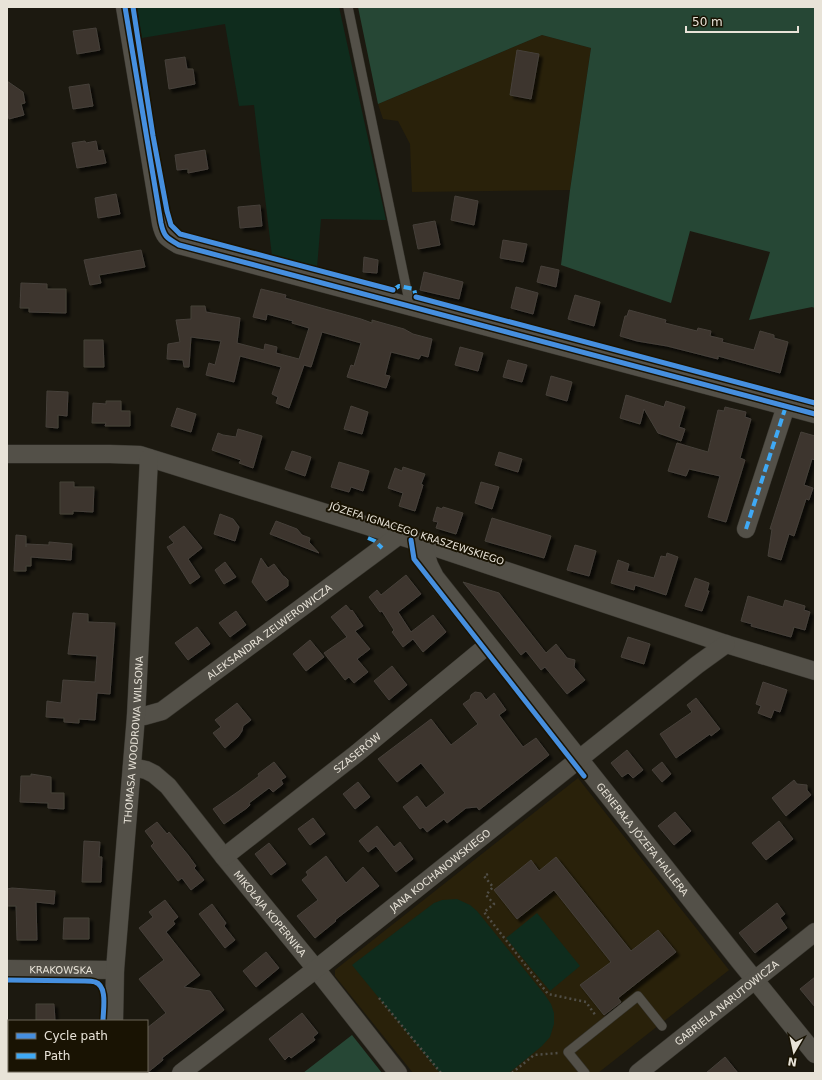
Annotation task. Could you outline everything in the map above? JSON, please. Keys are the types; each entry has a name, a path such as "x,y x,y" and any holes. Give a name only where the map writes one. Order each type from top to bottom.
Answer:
{"street":[{"path":"125,7 162,232 165,237 179,245 815,414"},
{"path":"746,529 786,406"},
{"name":"JÓZEFA IGNACEGO KRASZEWSKIEGO","path":"7,454 110,454 149,458 422,543 726,644 815,671"},
{"name":"THOMASA WOODROWA WILSONA","path":"114,1020 115,970 136,716 149,458"},
{"name":"ALEKSANDRA ZELWEROWICZA","path":"136,716 144,716 162,711 398,536"},
{"name":"GENERAŁA JÓZEFA HALLERA","path":"422,543 429,565 435,577 579,760 815,1054"},
{"path":"693,633 697,665"},
{"name":"JANA KOCHANOWSKIEGO","path":"181,1073 316,968 697,665 726,644"},
{"name":"SZASERÓW","path":"224,857 356,754 488,645"},
{"name":"MIKOŁAJA KOPERNIKA","path":"132,767 150,772 160,778 168,786 224,857 316,968 398,1073"},
{"name":"GABRIELA NARUTOWICZA","path":"638,1073 815,932"},
{"name":"KRAKOWSKA","path":"7,969 115,970"}],"lane":[{"path":"348,7 412,306"},
{"path":"584,1073 568,1052 638,996 662,1026"}],"path":[{"path":"488,874 484,876 493,887 486,895 494,904 484,912 548,994 586,1002 603,1024"},
{"path":"379,998 441,1073"},
{"path":"512,1073 534,1055 568,1052"}],"shaded area":[{"path":"542,35 591,48 570,190 412,192 410,144 398,121 383,119 378,104"},
{"path":"578,778 729,970 598,1073 413,1073 335,976 335,970"}],"green space":[{"path":"137,7 339,7 386,220 321,219 317,268 272,256 254,105 239,106 225,24 142,38"},
{"path":"358,7 815,7 815,308 812,307 749,320 770,252 690,231 671,303 561,265 570,190 591,48 542,35 378,104"},
{"path":"457,899 470,905 477,911 545,995 551,1004 554,1013 554,1024 550,1037 542,1046 509,1073 440,1073 352,965 434,903 442,900"},
{"path":"537,913 580,966 550,991 506,938"},
{"path":"352,1035 382,1073 303,1073"}],"building":[{"path":"96,28 100,50 77,54 73,31"},
{"path":"517,50 539,54 531,99 510,95"},
{"path":"185,57 187,69 193,69 195,84 169,89 165,60"},
{"path":"7,81 23,92 25,103 21,104 24,115 9,119 7,111"},
{"path":"89,84 93,106 73,109 69,87"},
{"path":"85,141 86,143 96,141 98,151 103,150 106,163 77,168 72,143"},
{"path":"205,150 208,169 188,173 188,169 177,170 175,155"},
{"path":"116,194 120,214 98,218 95,198"},
{"path":"455,196 478,201 474,225 451,220"},
{"path":"260,205 262,226 240,228 238,207"},
{"path":"435,221 440,245 418,249 413,225"},
{"path":"503,240 527,244 523,262 500,258"},
{"path":"141,250 145,267 99,275 101,283 90,285 84,260"},
{"path":"364,257 378,260 377,273 363,272"},
{"path":"541,266 559,270 556,287 537,282"},
{"path":"424,272 463,282 459,299 420,290"},
{"path":"21,283 47,284 47,289 66,289 66,313 29,312 29,308 20,308"},
{"path":"516,287 538,293 533,314 511,308"},
{"path":"261,289 286,295 285,298 372,323 372,320 432,339 428,357 421,355 419,359 391,352 385,375 390,376 386,388 347,377 351,365 354,366 361,343 322,332 311,367 304,365 289,408 276,403 278,397 272,394 281,367 240,356 234,382 206,375 209,363 215,365 221,341 191,337 189,367 184,367 183,360 167,359 168,344 180,342 176,320 191,319 191,306 205,306 206,312 240,318 237,343 264,350 265,344 277,347 276,353 299,359 309,328 292,323 293,321 267,314 266,320 253,317"},
{"path":"575,295 600,302 594,326 568,319"},
{"path":"629,310 666,320 665,323 697,331 698,328 711,331 710,336 723,339 722,342 754,350 760,331 774,335 774,338 788,342 780,373 718,356 718,359 620,336 625,316 627,316"},
{"path":"84,340 103,340 104,367 84,367"},
{"path":"460,347 483,353 478,371 455,365"},
{"path":"508,360 527,365 522,382 503,377"},
{"path":"551,376 572,382 567,401 546,395"},
{"path":"47,391 68,392 67,416 58,415 58,428 46,427"},
{"path":"626,395 664,407 666,401 685,407 679,427 685,429 681,441 658,433 644,409 640,424 620,418"},
{"path":"106,401 121,401 121,411 130,411 130,426 105,426 106,423 92,423 93,403 106,404"},
{"path":"351,406 368,412 362,434 344,429"},
{"path":"725,407 746,412 745,417 751,419 740,458 745,460 726,522 708,517 720,476 689,469 686,476 668,471 677,443 708,452 718,410 724,411"},
{"path":"177,408 196,414 191,432 171,426"},
{"path":"238,429 262,436 253,468 239,463 241,460 212,450 218,433 236,437"},
{"path":"801,432 815,436 815,460 812,459 804,485 813,488 809,500 806,499 794,536 789,534 781,560 768,556 772,529 770,529"},
{"path":"292,451 311,457 305,476 285,469"},
{"path":"499,452 522,459 518,472 495,465"},
{"path":"339,462 369,471 363,491 351,487 349,492 331,487"},
{"path":"403,467 425,474 421,484 423,485 415,511 399,506 403,493 388,488 395,468 402,471"},
{"path":"60,482 74,482 74,487 94,487 93,512 73,511 73,514 60,514"},
{"path":"481,482 499,487 492,509 475,503"},
{"path":"437,507 442,509 443,507 463,513 456,534 436,528 438,522 433,521"},
{"path":"220,514 233,519 239,527 235,541 214,534"},
{"path":"492,518 551,536 544,558 485,541"},
{"path":"276,521 297,529 302,535 310,538 309,542 319,553 270,534"},
{"path":"184,526 202,548 188,559 200,577 190,584 167,547 174,543 169,537"},
{"path":"16,535 26,536 26,544 49,545 49,542 72,544 71,560 31,557 31,566 26,566 26,571 14,571"},
{"path":"575,545 596,551 589,576 567,570"},
{"path":"667,553 678,557 666,595 635,585 634,590 611,583 618,560 629,564 627,571 654,578 661,556 666,557"},
{"path":"261,558 268,568 274,564 288,580 288,586 266,601 252,582"},
{"path":"225,562 236,577 224,584 215,570"},
{"path":"406,575 421,594 398,612 411,632 433,615 446,632 423,652 413,639 403,647 392,632 394,630 382,611 380,612 369,597 377,590 381,595"},
{"path":"695,578 709,583 707,591 709,591 702,611 685,606"},
{"path":"463,582 499,593 546,653 556,644 567,658 575,660 574,667 585,680 567,694 545,667 541,670 526,651 521,655"},
{"path":"748,596 783,607 785,600 805,606 804,610 810,612 805,630 794,627 791,637 751,626 752,624 741,621"},
{"path":"346,605 351,611 352,610 363,626 355,631 370,649 357,659 368,672 354,683 349,677 345,680 324,653 347,637 331,617"},
{"path":"236,611 246,625 230,637 219,623"},
{"path":"73,613 88,614 88,622 115,623 110,694 97,693 95,720 79,719 79,723 64,722 64,718 46,717 47,701 61,703 63,680 95,682 97,656 68,654"},
{"path":"197,627 210,644 188,660 175,643"},
{"path":"628,637 650,644 644,664 621,657"},
{"path":"310,640 324,657 306,671 293,654"},
{"path":"392,666 407,685 389,700 374,681"},
{"path":"763,682 787,690 780,712 774,710 771,718 758,713 761,706 756,704"},
{"path":"475,692 481,693 486,700 494,693 506,710 499,715 523,747 536,738 549,755 479,810 477,807 466,808 447,823 444,819 427,832 423,827 420,829 403,807 417,796 426,808 445,793 421,763 397,782 378,759 431,719 451,745 478,724 463,704 470,699 471,695"},
{"path":"696,698 720,729 711,736 710,734 676,758 660,734 692,712 687,705"},
{"path":"237,703 251,720 243,726 238,737 225,748 213,733 221,727 215,720"},
{"path":"627,750 643,770 633,778 628,773 622,777 611,763"},
{"path":"274,762 286,777 281,780 283,784 273,792 269,788 249,803 250,805 247,808 224,824 213,809 259,776 258,774"},
{"path":"662,762 671,774 662,782 652,770"},
{"path":"31,774 51,777 51,793 64,793 64,809 48,808 48,803 20,802 21,776 31,776"},
{"path":"794,780 797,784 807,785 807,790 811,795 786,816 772,798"},
{"path":"358,782 370,797 355,809 343,794"},
{"path":"675,812 691,831 674,845 658,826"},
{"path":"313,818 325,834 310,845 298,829"},
{"path":"779,821 793,839 766,860 752,843"},
{"path":"157,822 167,834 169,832 188,855 196,866 194,868 204,880 191,890 182,878 178,881 151,846 154,843 145,831"},
{"path":"377,826 394,847 400,842 413,859 396,872 376,846 368,852 359,841"},
{"path":"84,841 100,842 99,857 102,857 101,882 82,882"},
{"path":"269,843 286,864 271,875 255,854"},
{"path":"326,856 346,883 363,867 379,886 335,920 336,921 315,938 297,916 318,900 302,880 308,875 306,872"},
{"path":"556,857 631,951 658,930 676,952 618,998 621,1002 604,1015 580,985 611,962 554,890 517,919 494,890 531,860 539,871"},
{"path":"12,888 55,891 54,904 36,902 37,940 17,940 16,906 7,906 7,889"},
{"path":"165,900 178,917 173,921 175,924 166,932 200,975 184,987 210,991 224,1010 162,1058 163,1060 147,1073 148,1027 166,1013 139,979 164,960 139,928 153,917 149,912"},
{"path":"777,903 785,914 780,918 787,928 755,953 739,933"},
{"path":"212,904 226,923 224,926 235,940 225,948 199,914"},
{"path":"64,918 89,918 89,939 63,939"},
{"path":"266,952 279,968 256,987 243,971"},
{"path":"815,977 815,1007 800,989"},
{"path":"36,1004 54,1004 55,1020 36,1020"},
{"path":"302,1013 318,1033 313,1037 315,1040 291,1058 289,1056 285,1060 269,1039"},
{"path":"725,1057 738,1073 706,1073"}],"marked path":[{"path":"393,290 399,286 414,289 416,297"},
{"path":"746,529 786,406"},
{"path":"368,538 375,541 382,548"}],"cycle path":[{"path":"125,7 161,223 165,234 175,243 815,414"},
{"path":"133,7 153,136 171,225 180,234 393,290"},
{"path":"416,297 815,403"},
{"path":"411,540 414,559 584,776"},
{"path":"7,980 95,982 102,988 104,999 103,1020"}]}
